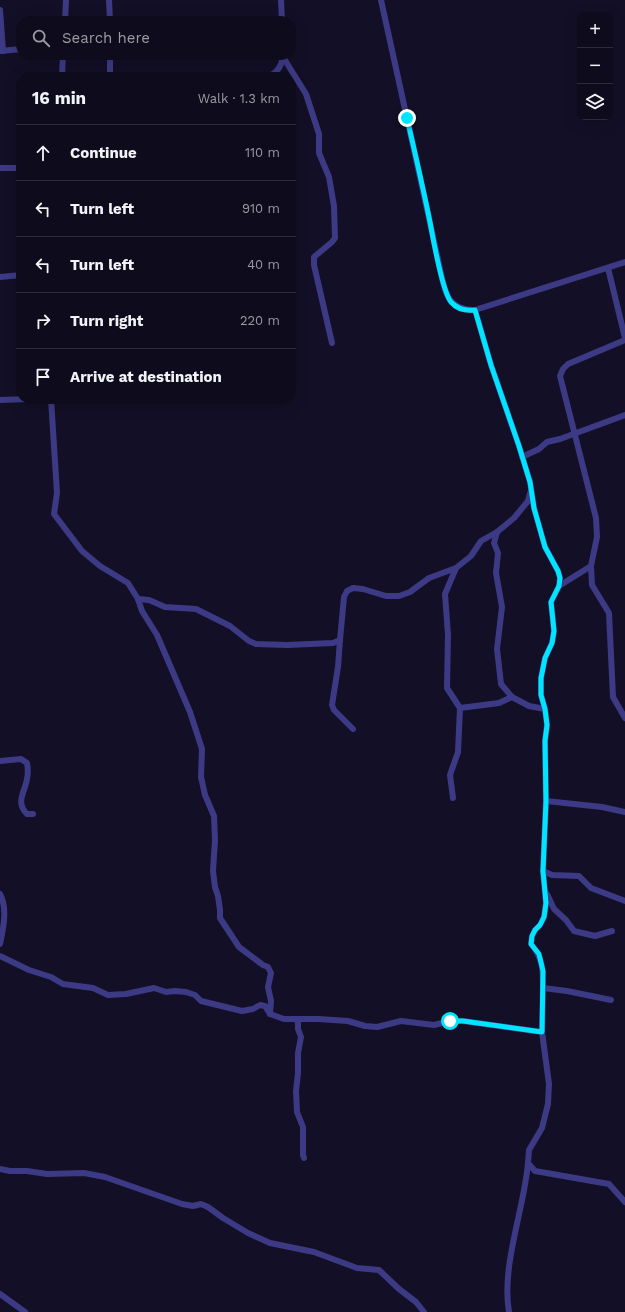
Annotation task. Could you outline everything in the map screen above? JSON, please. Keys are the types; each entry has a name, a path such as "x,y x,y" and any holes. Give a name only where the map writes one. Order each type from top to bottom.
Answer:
{"street":[{"path":"65,16 66,0"},
{"path":"109,0 110,16"},
{"path":"281,0 282,16"},
{"path":"381,0 434,244 450,302 461,309 468,311 475,310 625,262"},
{"path":"0,10 2,51 16,50"},
{"path":"62,72 63,60"},
{"path":"110,60 110,72"},
{"path":"277,72 282,60"},
{"path":"285,60 293,72"},
{"path":"296,77 306,94 319,134 319,153 328,177 334,206 335,238 314,257 314,265 332,343"},
{"path":"0,168 16,168"},
{"path":"608,268 625,339 568,364 563,369 560,376 596,518 597,537 591,566 592,585 610,613 613,697 625,718"},
{"path":"0,276 16,275"},
{"path":"475,310 491,365 530,482 534,508 545,547 558,571 560,578 559,586 551,602 554,631 552,643 545,658 541,678 541,695 547,725 545,741 546,801 543,871 546,891 544,917 532,936 531,944 539,954 543,971 542,1032 549,1084 548,1104 542,1128 529,1150 526,1182 510,1263 507,1290 509,1310 515,1312"},
{"path":"0,400 16,399"},
{"path":"51,404 58,493 54,514 82,551 100,566 128,583 138,600 142,611 157,635 172,667 190,712 202,749 201,777 204,795 214,816 215,840 213,871 218,896 220,918 238,946 268,967 271,973 268,987 271,1001 270,1014"},
{"path":"522,457 539,449 547,442 574,434 625,415"},
{"path":"353,729 334,710 332,705 338,667 344,597 347,591 353,588 363,589 386,596 399,596 410,592 429,578 456,568 471,556 481,541 497,532 514,518 528,502 531,490"},
{"path":"497,532 494,543 498,553 496,573 502,606 497,649 501,684 512,697 529,706 545,709"},
{"path":"559,586 591,566"},
{"path":"453,798 450,775 458,752 460,708 447,688 448,635 445,594 456,568"},
{"path":"138,600 149,600 165,607 196,609 230,626 249,641 256,644 334,644 340,640"},
{"path":"460,708 499,703 512,697"},
{"path":"0,761 21,759 27,763 28,778 21,795 21,804 27,814 33,814"},
{"path":"546,801 602,807 625,812"},
{"path":"543,871 552,875 579,876 591,888 625,901"},
{"path":"546,891 554,909 566,920 574,931 595,936 612,931"},
{"path":"0,894 4,907 3,930 0,946 1,956 29,970 51,977 63,984 93,988 108,995 126,994 154,988 166,992 186,992 195,995 201,1000 242,1011 265,1006 270,1014 284,1019 318,1019 377,1027 402,1021 434,1025 450,1021 463,1021 542,1032"},
{"path":"543,988 567,991 611,1000"},
{"path":"296,1019 301,1037 298,1053 296,1091 297,1112 302,1127 304,1158"},
{"path":"528,1163 535,1171 609,1184 625,1202"},
{"path":"0,1169 47,1174 84,1173 105,1177 182,1204 193,1206 201,1204 248,1233 270,1243 314,1252 357,1268 379,1270 416,1302 424,1312"},
{"path":"0,1294 26,1312"}],"route":[{"path":"407,118 442,278 450,302 461,309 468,311 475,310 491,365 530,482 534,508 545,547 558,571 560,578 559,586 551,602 554,631 552,643 545,658 541,678 541,695 547,725 545,741 546,801 543,871 546,903 544,917 532,936 531,944 539,954 543,971 542,1032 463,1021 450,1021"}]}
